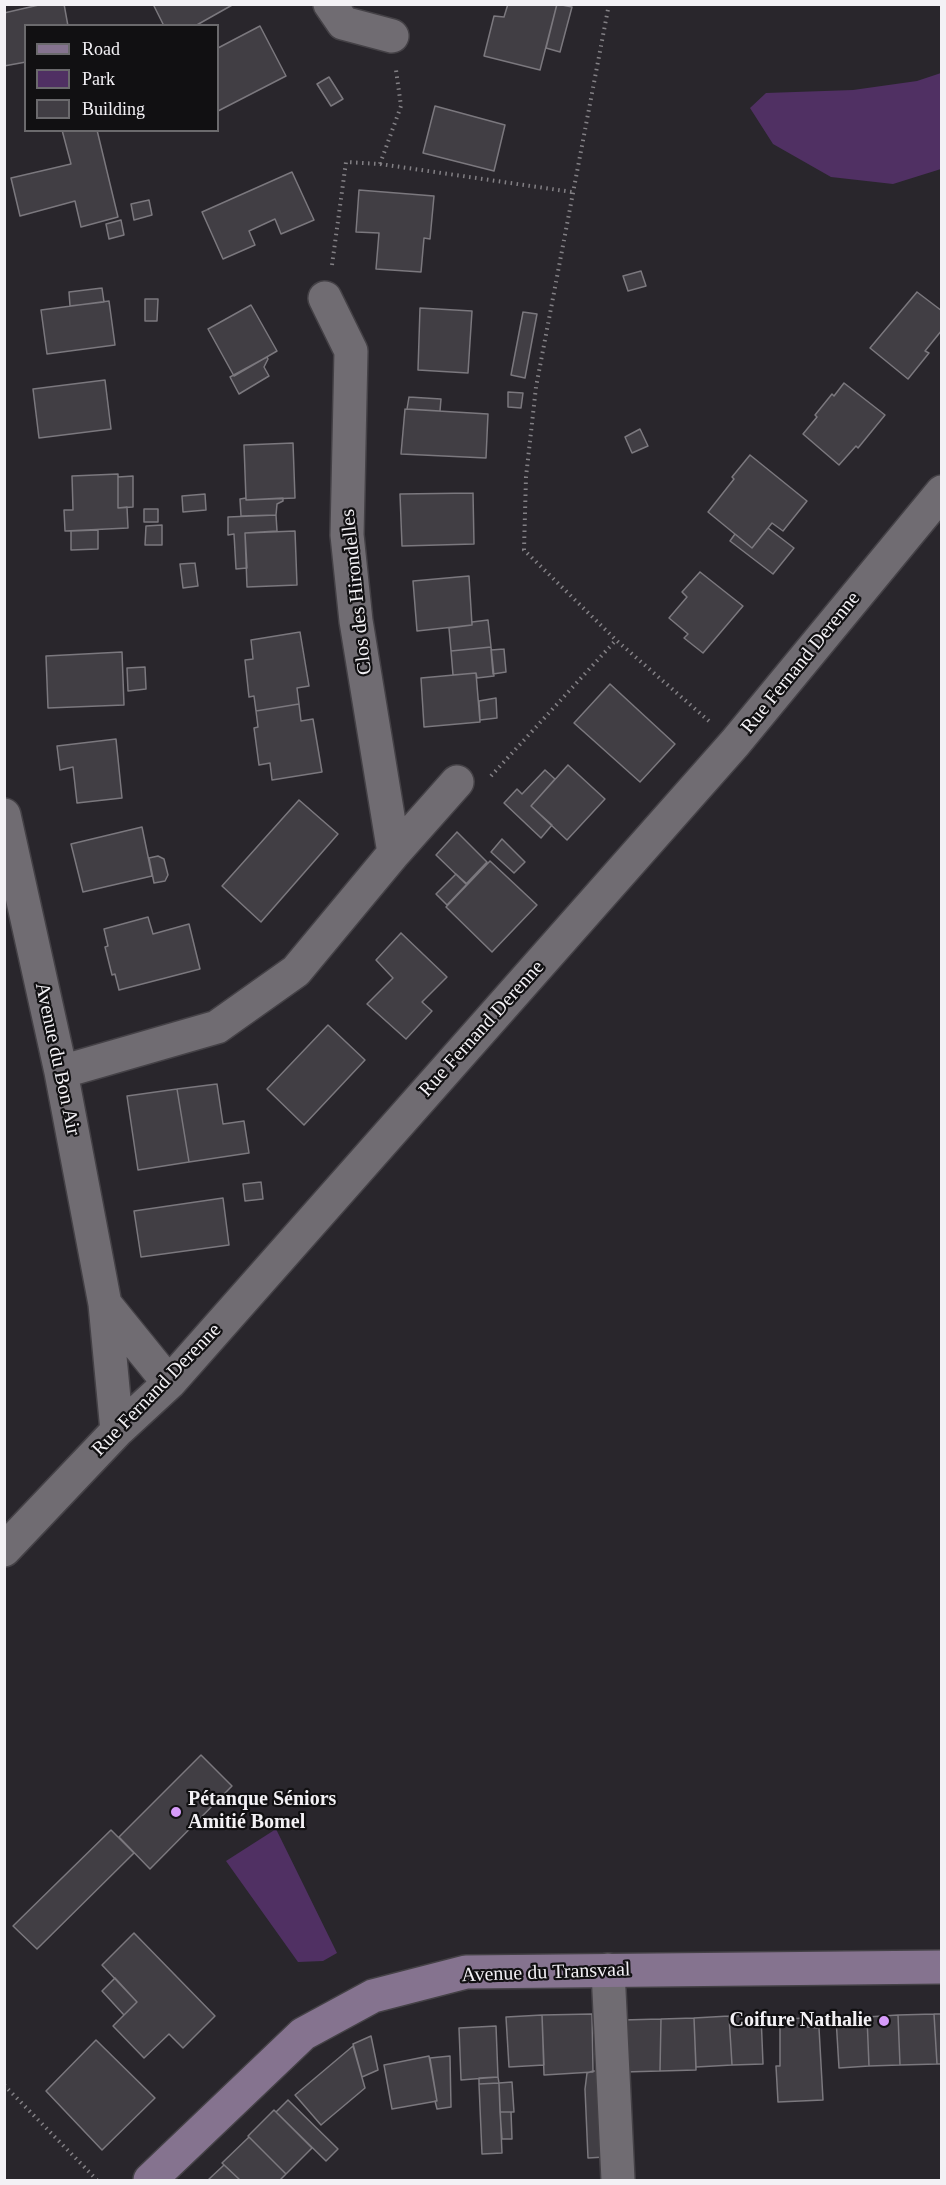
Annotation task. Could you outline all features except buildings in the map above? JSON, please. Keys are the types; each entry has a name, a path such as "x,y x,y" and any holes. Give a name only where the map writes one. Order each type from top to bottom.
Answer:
{"street":[{"path":"330,4 343,23 392,36"},
{"name":"Clos des Hirondelles","path":"325,298 351,351 347,535 356,621 394,853"},
{"name":"Rue Fernand Derenne","path":"4,1550 117,1431 169,1383 735,743 942,492"},
{"path":"61,1072 217,1027 296,971 394,853 457,782"},
{"name":"Avenue du Bon Air","path":"4,814 61,1072 105,1304 117,1431"},
{"name":"Avenue du Bon Air","path":"105,1304 169,1383"},
{"name":"Avenue du Transvaal","path":"150,2181 303,2034 373,1996 466,1972 942,1967"},
{"path":"608,1970 618,2181"}],"path":[{"path":"609,4 536,387 526,477 524,550 616,640 735,743"},
{"path":"380,164 401,106 392,36"},
{"path":"325,298 334,259 346,162 380,164 572,192"},
{"path":"457,782 474,795 616,640"},
{"path":"4,2085 97,2181"}],"green space":[{"path":"941,73 941,169 893,184 831,177 773,144 750,108 766,93 853,90 917,81"},
{"path":"276,1829 337,1953 323,1961 298,1962 226,1861"}],"place":[{"name":"Pétanque Séniors Amitié Bomel","path":"176,1812"},
{"name":"Coifure Nathalie","path":"884,2021"}]}
